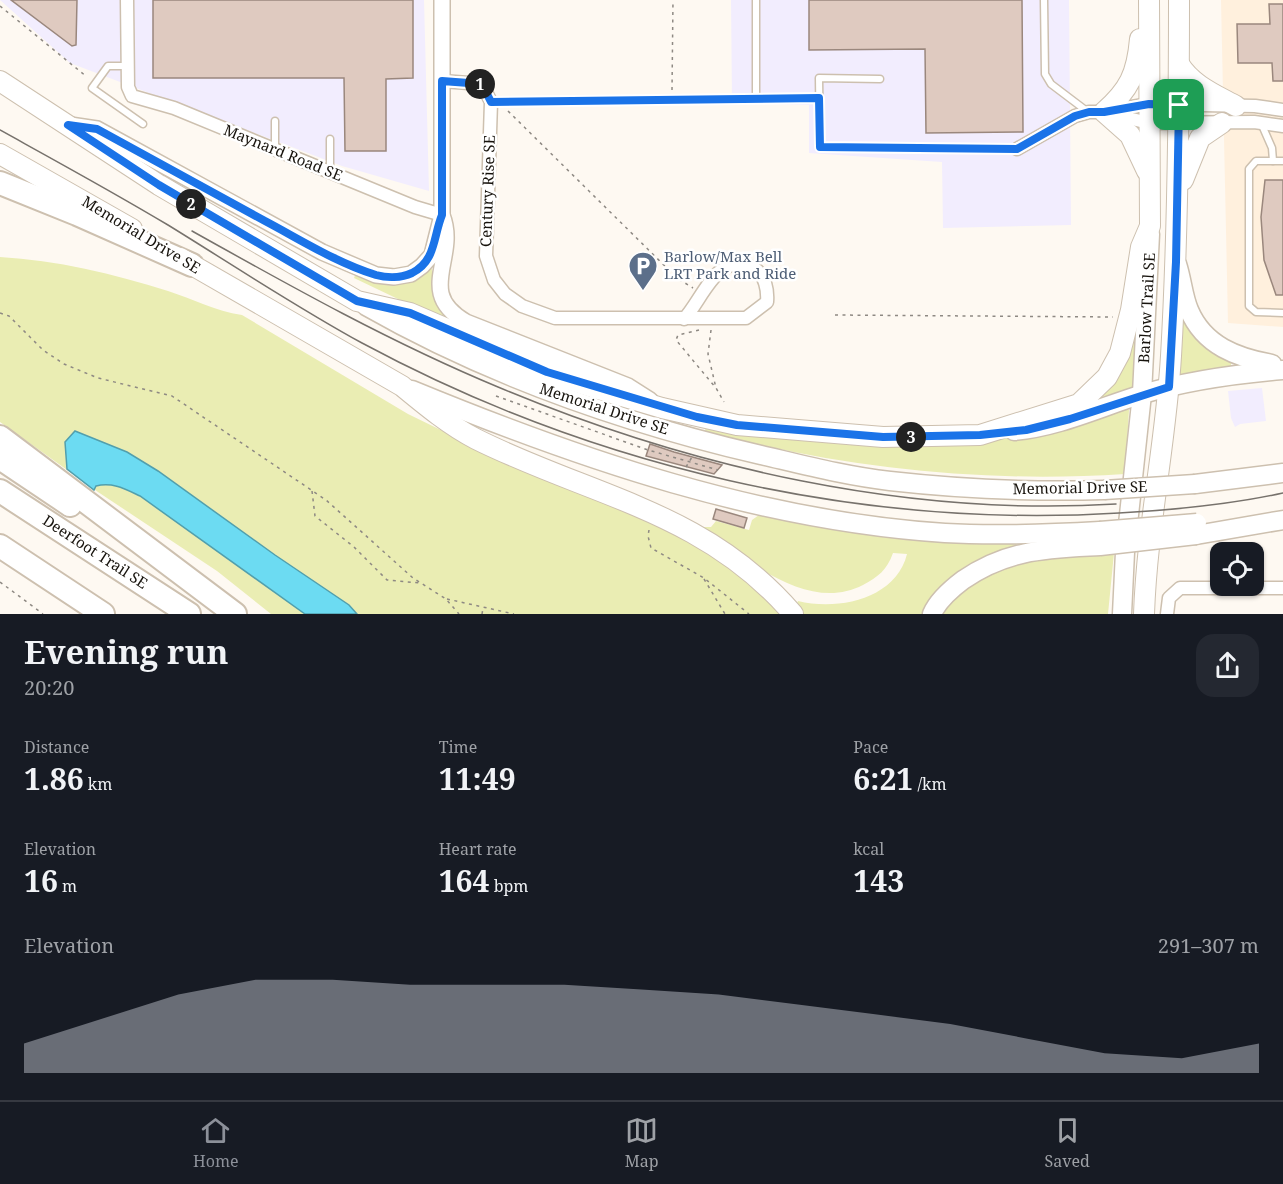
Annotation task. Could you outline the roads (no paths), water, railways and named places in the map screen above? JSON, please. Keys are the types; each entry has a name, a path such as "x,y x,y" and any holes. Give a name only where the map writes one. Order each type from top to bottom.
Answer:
{"highway":[{"path":"0,183 192,265"},
{"path":"0,436 234,614"},
{"path":"0,458 234,614"},
{"name":"Deerfoot Trail SE","path":"0,491 189,614"},
{"path":"0,546 102,614"},
{"path":"0,560 35,581 102,614"}],"main road":[{"path":"1144,0 1140,45 1125,94 1096,112 1130,135 1149,176"},
{"name":"Barlow Trail SE","path":"1122,614 1122,592 1142,394 1150,226 1149,0"},
{"name":"Barlow Trail SE","path":"1144,614 1147,561 1169,387 1178,194 1179,0"},
{"path":"1179,64 1186,76 1199,86 1236,106"},
{"name":"Memorial Drive SE","path":"0,81 159,185 357,301 430,340 523,382 585,406 719,445 823,470 888,481 946,487 1104,490 1195,484 1283,473"},
{"path":"1178,194 1200,138 1222,123"},
{"name":"Memorial Drive SE","path":"0,154 402,386 505,428 689,489 829,519 945,533 1032,534 1100,539 1197,529 1283,509"},
{"path":"980,435 1066,410 1090,396 1115,365 1129,317 1141,247 1150,226"},
{"path":"1176,262 1189,310 1202,332 1223,350 1244,359 1283,368"},
{"path":"357,301 410,313 547,372 662,408 737,425 816,433 883,437 980,435 1026,430 1169,387 1225,374 1283,368"},
{"path":"402,386 433,412 475,438 535,465 638,504 680,525 734,558 774,592 794,614"},
{"path":"1197,529 1283,520"},
{"path":"932,614 951,589 984,566 1021,552 1100,539"},
{"path":"1117,614 1122,592"}],"street":[{"path":"127,0 127,66"},
{"path":"68,125 97,129 322,252 376,275 394,278 411,274 432,255 442,215 442,0"},
{"name":"Maynard Road SE","path":"127,66 128,87 132,96 141,101 174,108 415,207 442,215"},
{"path":"442,81 482,84 491,102"},
{"name":"Century Rise SE","path":"491,102 486,256 494,280 505,294 522,306 555,318 684,319 746,318 761,309 767,302 768,293 760,273 753,268 732,264 711,279 704,295 684,319"},
{"path":"1096,112 1178,114 1236,106 1283,110"},
{"path":"1017,149 1075,116 1096,112 1178,114 1222,123 1261,123 1283,126"},
{"path":"442,215 448,230 438,287 442,301 451,314 628,386 662,408"},
{"path":"1167,614 1169,598 1180,588 1283,588"}],"lane":[{"path":"756,0 756,99"},
{"path":"1044,0 1045,74 1051,84 1096,112"},
{"path":"127,66 108,66 92,88 143,124"},
{"path":"880,79 819,78 820,147 1017,149"},
{"path":"491,102 819,98"},
{"path":"275,121 275,150"},
{"path":"1261,123 1272,148 1273,161"},
{"path":"330,139 330,173"},
{"path":"1283,161 1256,161 1249,169 1249,306 1256,312 1283,313"}],"water":[{"path":"75,431 127,452 158,471 349,605 357,614 305,614 140,496 113,486 96,486 94,490 67,469 65,442"}],"tram line":[{"path":"0,130 168,225 362,343 450,387 541,424 634,455 729,481 825,499 923,511 1021,515 1119,513 1201,506 1283,493"},
{"path":"192,231 420,352 571,416 647,441 723,463 801,481 880,494 958,503 1037,506 1116,504"}],"place":[{"name":"Barlow/Max Bell LRT Park and Ride","path":"643,292"}]}
